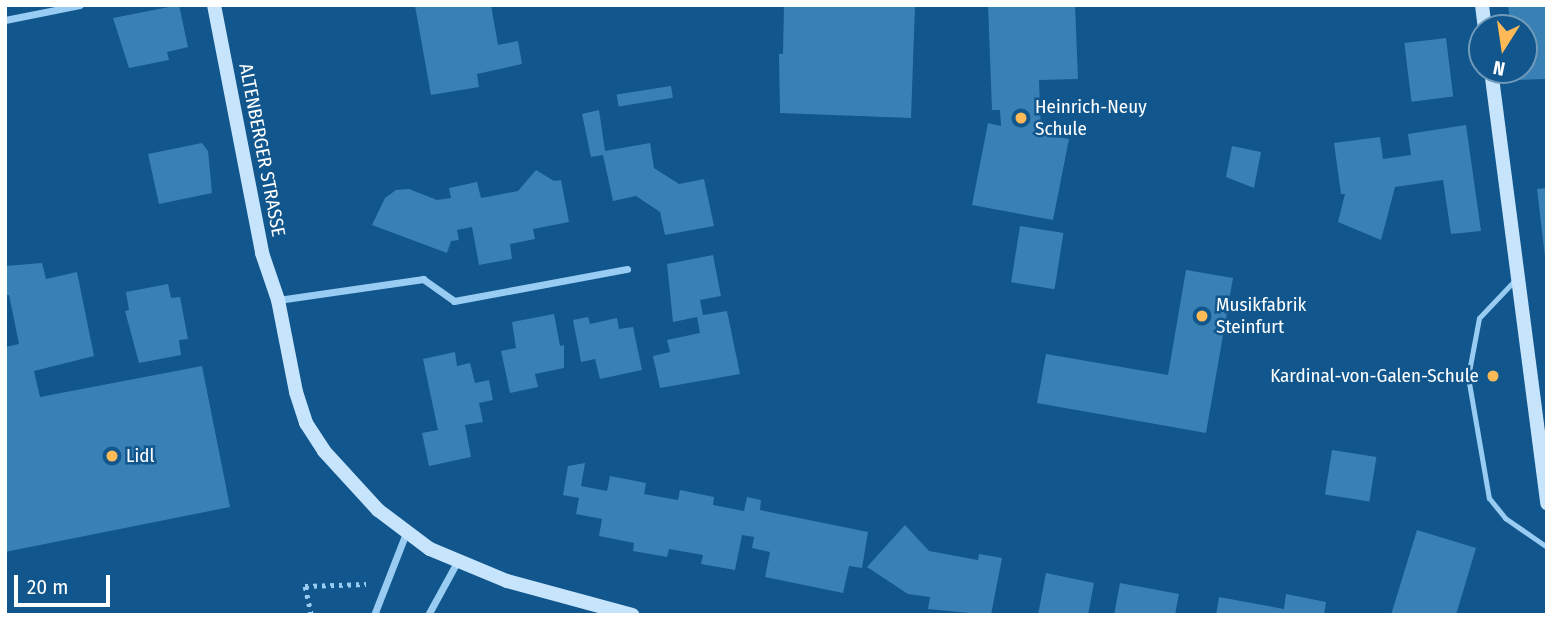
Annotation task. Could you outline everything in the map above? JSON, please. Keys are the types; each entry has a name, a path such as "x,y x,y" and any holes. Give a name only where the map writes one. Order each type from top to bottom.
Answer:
{"main road":[{"name":"ALTENBERGER STRASSE","path":"214,5 262,253 278,300 306,423 349,482 406,533 457,562 507,581 632,615"},
{"path":"1493,84 1520,275 1547,503"}],"street":[{"path":"5,20 80,5"},
{"path":"278,300 423,279 454,301 627,269"},
{"path":"373,615 406,533"},
{"path":"428,615 457,562"}],"lane":[{"path":"1520,275 1479,318 1468,377 1489,498 1505,518 1547,547"}],"path":[{"path":"311,615 305,586 367,584 380,593"}],"building":[{"path":"179,5 188,47 167,52 169,60 129,68 113,18"},
{"path":"491,5 498,45 518,41 522,64 477,74 479,87 431,95 415,6"},
{"path":"784,5 915,6 911,118 780,113 779,54 783,54"},
{"path":"988,5 1075,5 1078,79 1039,80 1041,134 1069,139 1053,220 972,205 988,123 1001,126 1000,110 992,110"},
{"path":"1508,5 1547,5 1545,79 1538,79 1538,14 1509,14"},
{"path":"1446,38 1453,97 1412,102 1404,43"},
{"path":"671,86 673,98 619,106 617,95"},
{"path":"599,110 605,151 650,143 654,168 679,184 704,179 714,226 665,235 660,212 636,196 613,201 603,155 591,157 582,114"},
{"path":"1466,125 1481,231 1451,234 1443,180 1395,187 1381,240 1338,222 1345,194 1341,194 1334,143 1380,137 1383,159 1411,155 1408,134"},
{"path":"202,143 208,151 212,193 159,204 148,154"},
{"path":"1232,146 1261,152 1254,188 1226,177"},
{"path":"536,170 554,181 561,180 569,222 533,229 535,239 510,244 512,259 479,265 472,227 457,230 459,240 451,241 447,253 372,225 385,198 396,190 409,189 437,200 451,198 449,188 477,182 481,198 518,191"},
{"path":"1547,188 1547,257 1545,257 1537,189"},
{"path":"1020,226 1063,233 1055,289 1011,282"},
{"path":"713,255 721,296 700,300 703,315 727,311 740,374 660,388 653,356 670,352 667,340 700,333 697,317 673,322 667,264"},
{"name":"Lidl","path":"42,263 46,279 77,272 94,356 34,371 40,397 202,366 230,507 5,552 5,347 19,344 9,295 5,295 5,266"},
{"name":"Musikfabrik Steinfurt","path":"1186,270 1233,278 1206,433 1037,403 1046,354 1168,375"},
{"path":"168,284 171,298 180,297 188,339 179,340 181,355 139,363 125,311 129,310 126,292"},
{"path":"554,314 560,346 564,345 564,368 535,374 538,387 510,393 501,351 516,348 512,322"},
{"path":"588,317 590,324 617,318 619,329 633,327 642,370 600,379 595,359 581,362 573,320"},
{"path":"455,352 457,366 470,363 475,383 489,380 493,400 479,403 483,422 465,425 471,457 429,466 422,433 438,430 423,359"},
{"path":"1332,450 1376,457 1369,501 1325,494"},
{"path":"585,463 581,486 607,491 610,476 646,483 644,494 678,500 680,490 714,497 713,505 744,511 747,497 761,500 760,510 868,532 862,568 849,566 843,593 765,577 770,552 752,548 754,537 742,535 735,570 701,564 703,555 669,549 667,557 633,551 634,543 599,536 602,519 576,514 579,498 563,495 568,466"},
{"path":"905,525 929,551 978,560 979,554 1002,558 991,615 928,609 930,597 908,594 867,567"},
{"path":"1417,530 1476,548 1456,615 1391,615"},
{"path":"1046,573 1094,583 1088,615 1038,615"},
{"path":"1120,583 1179,594 1175,615 1114,615"},
{"path":"1286,594 1326,602 1324,615 1216,615 1219,597 1284,609"}],"place":[{"name":"Heinrich-Neuy Schule","path":"1021,118"},
{"name":"Musikfabrik Steinfurt","path":"1202,316"},
{"name":"Kardinal-von-Galen-Schule","path":"1493,376"},
{"name":"Lidl","path":"112,456"}]}
